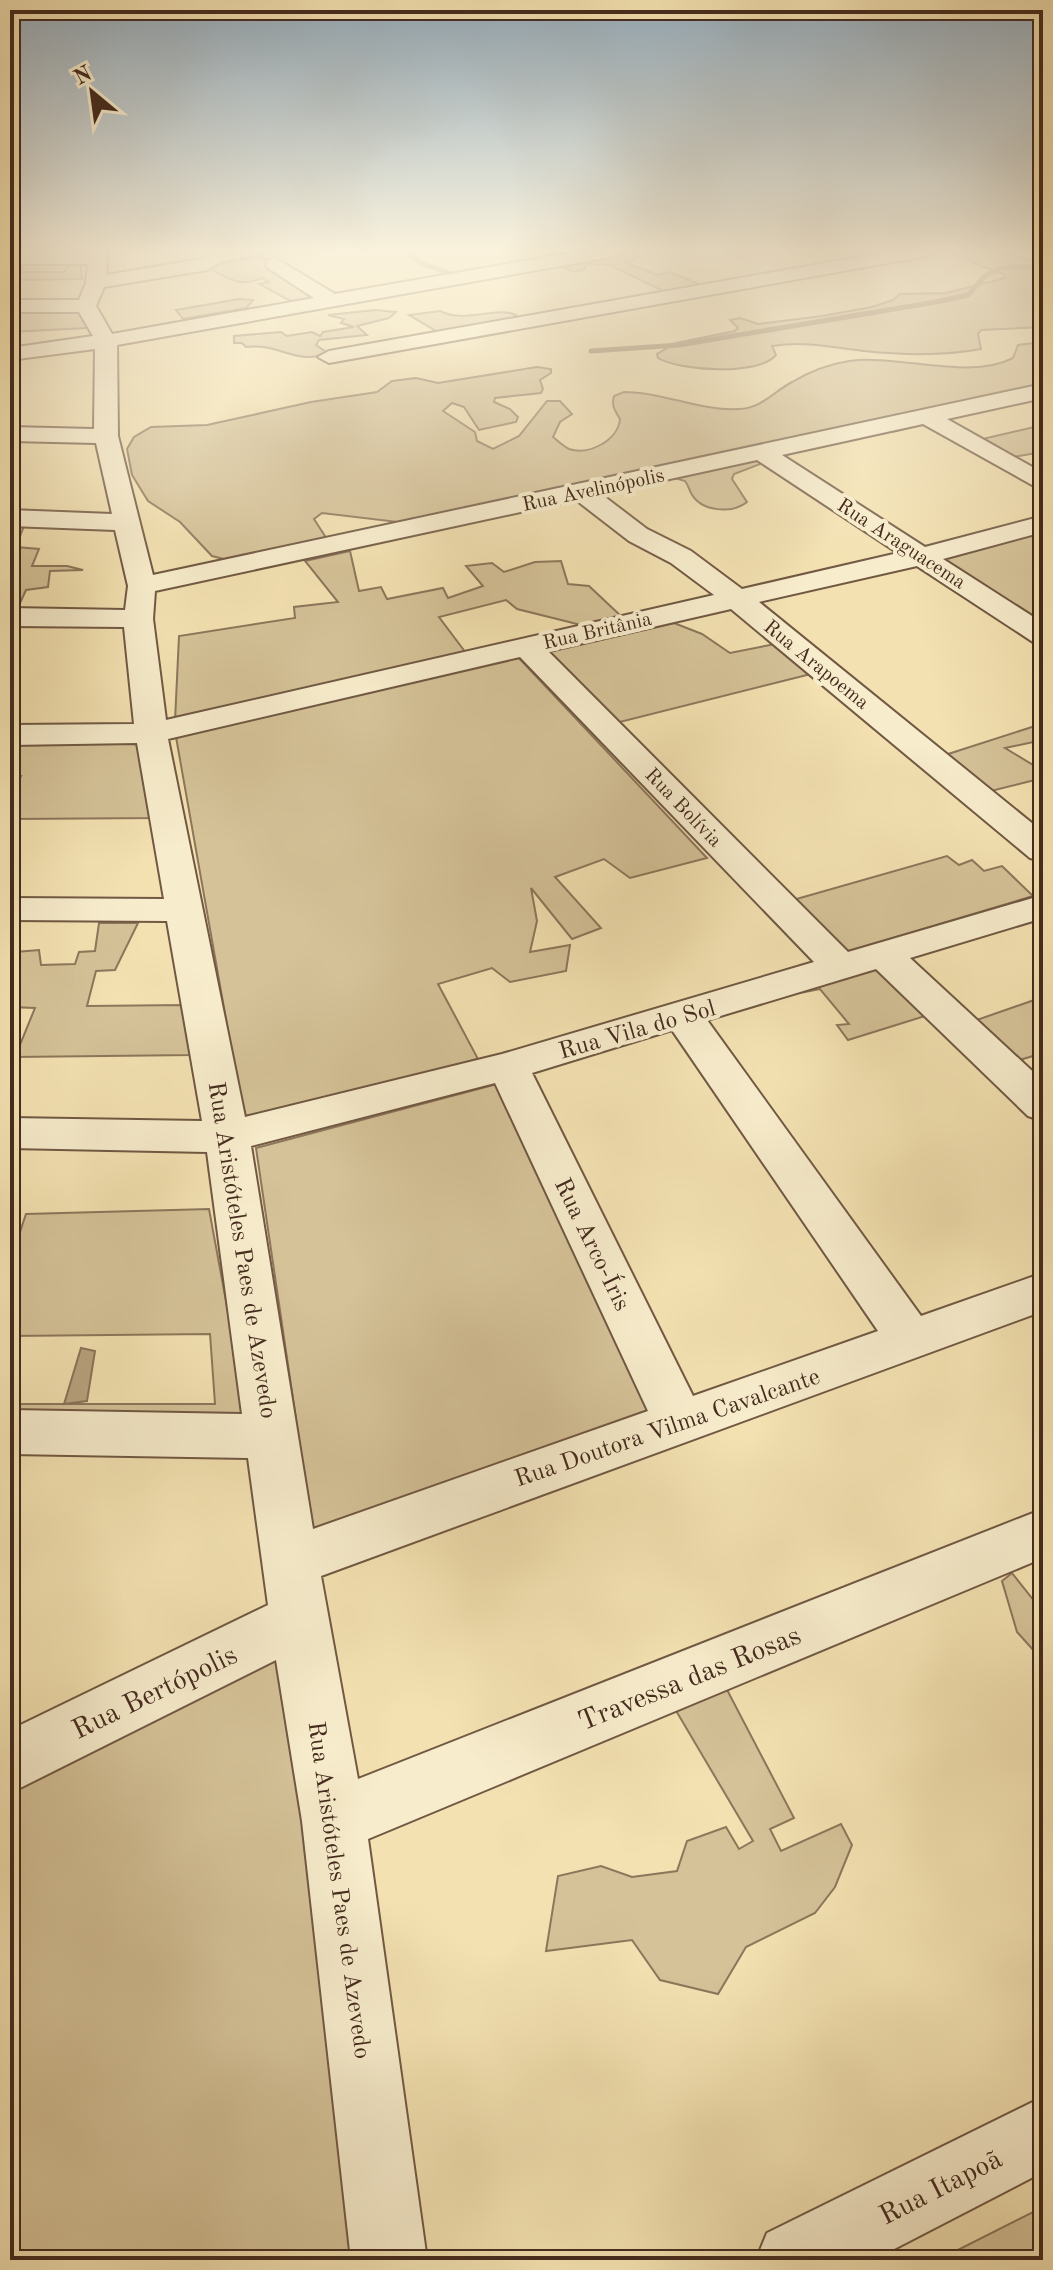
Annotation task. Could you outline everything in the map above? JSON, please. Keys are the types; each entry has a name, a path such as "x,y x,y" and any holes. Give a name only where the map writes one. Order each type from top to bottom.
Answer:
{"street":[{"name":"Rua Aristóteles Paes de Azevedo","path":"106,356 106,436 128,523 140,603 151,733 227,1137 299,1619 334,1821 389,2260"},
{"path":"329,357 335,356"},
{"name":"Rua Avelinópolis","path":"10,617 140,603 582,492 1043,391"},
{"path":"926,416 1043,483"},
{"path":"10,434 106,436"},
{"name":"Rua Araguacema","path":"761,452 1043,636"},
{"name":"Rua Arapoema","path":"582,492 638,535 681,557 737,599 1043,850"},
{"path":"10,518 128,523"},
{"name":"Rua Britânia","path":"10,735 151,733 923,556 1043,524"},
{"name":"Rua Bolívia","path":"526,646 842,968"},
{"name":"Rua Vila do Sol","path":"10,1133 227,1137 508,1066 1043,906"},
{"path":"10,909 186,910"},
{"path":"884,955 1043,1106"},
{"path":"683,1016 912,1341"},
{"name":"Rua Arco-Íris","path":"508,1066 679,1421"},
{"name":"Rua Doutora Vilma Cavalcante","path":"291,1562 1043,1292"},
{"path":"10,1432 272,1436"},
{"name":"Travessa das Rosas","path":"334,1821 1043,1533"},
{"name":"Rua Bertópolis","path":"10,1762 299,1619"},
{"name":"Rua Itapoã","path":"794,2260 1043,2133"}],"shaded area":[{"path":"775,356 767,362 737,369 683,366 658,358"},
{"path":"1043,356 1043,397 896,431 797,446 734,474 732,479 747,502 741,506 725,509 709,507 696,499 685,481 662,474 406,523 322,513 314,519 325,536 322,542 235,562 212,556 180,522 148,501 132,475 127,449 134,437 151,427 207,425 311,402 377,392 392,381 416,378 438,383 537,367 551,369 551,373 540,380 541,393 495,398 494,402 510,409 518,417 516,422 479,430 464,407 452,403 443,411 475,432 477,441 493,449 519,436 547,401 560,401 572,414 560,422 553,437 577,451 593,448 614,434 620,419 613,399 624,392 739,409 761,403 805,375 842,362 869,360 976,367 1013,358"},
{"path":"1043,425 1043,452 1013,457 978,440"},
{"path":"10,525 24,526 16,547 39,549 32,566 67,566 83,570 50,571 48,587 26,590 16,612 10,612"},
{"path":"1043,530 1043,617 1034,620 936,557"},
{"path":"350,551 359,591 381,587 387,599 443,588 448,598 483,586 466,566 492,563 504,572 535,562 561,561 568,584 589,586 623,618 585,626 517,609 506,600 439,617 466,653 175,721 179,636 295,618 294,607 338,602 305,561"},
{"path":"674,623 702,634 730,653 775,644 811,674 612,724 545,653"},
{"path":"518,657 707,858 630,878 604,859 555,877 601,928 572,939 531,888 537,921 530,952 570,945 566,971 510,982 492,968 438,984 478,1059 244,1121 176,737"},
{"path":"1038,725 1043,727 1043,740 1005,748 1043,771 1043,778 987,792 942,756"},
{"path":"122,742 144,746 158,818 10,819 10,798 21,776 10,776 10,745"},
{"path":"947,856 959,865 972,860 984,871 1002,866 1033,896 846,952 793,900"},
{"path":"99,923 138,923 115,970 96,971 87,1006 185,1005 193,1055 15,1057 35,1008 10,1007 10,964 15,952 39,950 41,965 75,964 79,952 95,951"},
{"path":"875,964 925,1016 848,1040 837,1025 849,1024 820,989 800,993 802,985"},
{"path":"1043,997 1043,1053 1013,1062 971,1022"},
{"path":"497,1084 653,1416 314,1541 256,1148"},
{"path":"209,1209 249,1426 10,1421 10,1404 215,1404 210,1334 10,1336 10,1262 26,1214"},
{"path":"81,1348 95,1351 87,1401 64,1404"},
{"path":"1012,1573 1043,1612 1043,1661 1017,1632 1002,1581"},
{"path":"270,1656 294,1676 367,2260 10,2260 10,1789"},
{"path":"724,1684 794,1818 770,1829 781,1851 841,1824 852,1845 835,1887 815,1913 746,1947 718,1994 660,1980 632,1940 546,1951 558,1876 601,1866 632,1877 677,1871 687,1841 726,1827 739,1849 753,1841 675,1709"},
{"path":"1043,2207 1043,2260 938,2260"}]}
